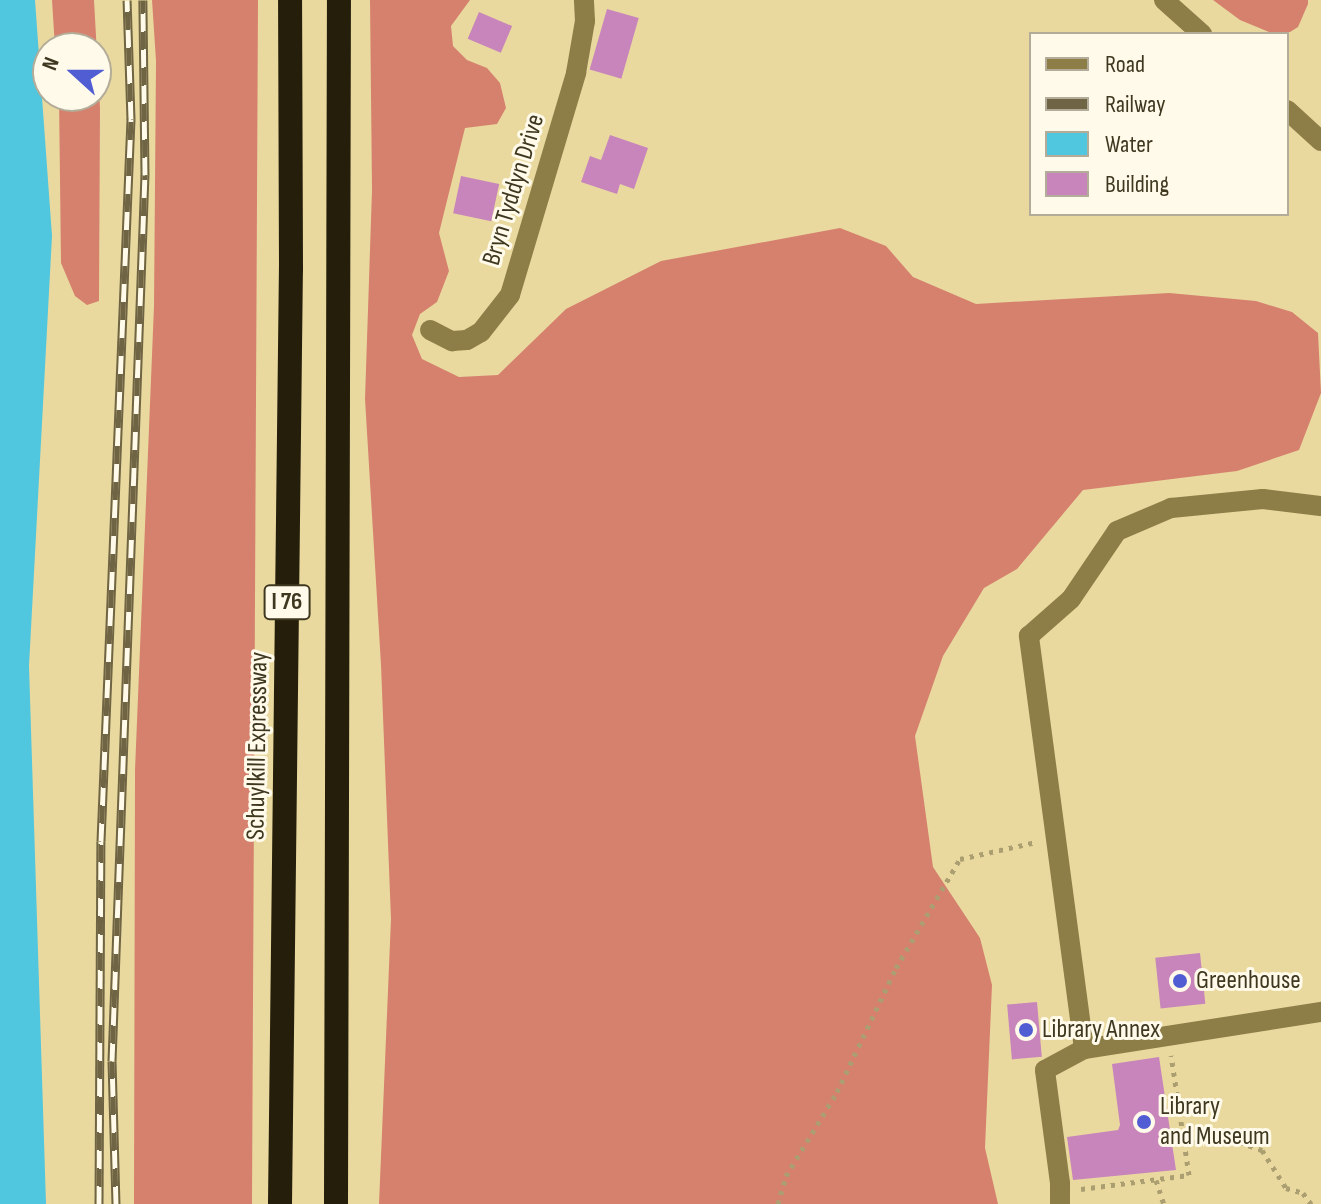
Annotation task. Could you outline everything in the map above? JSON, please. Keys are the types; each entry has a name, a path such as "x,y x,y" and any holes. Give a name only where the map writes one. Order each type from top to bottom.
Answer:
{"highway":[{"name":"Schuylkill Expressway","path":"280,1204 291,269 290,0"},
{"name":"I 76","path":"336,1204 339,0"}],"street":[{"name":"Bryn Tyddyn Drive","path":"430,330 452,341 467,340 481,332 510,295 576,73 585,21 584,0"},
{"path":"1164,0 1200,32"},
{"path":"1289,112 1321,141"},
{"path":"1084,1049 1029,636 1071,599 1117,531 1171,508 1263,499 1321,506"},
{"path":"1060,1198 1045,1070 1084,1049 1321,1012"}],"path":[{"path":"778,1204 786,1176 837,1092 896,968 960,859 1056,838"},
{"path":"1060,1198 1189,1175 1168,1036"},
{"path":"1184,1143 1230,1139 1262,1150 1286,1188 1303,1193 1311,1204"},
{"path":"1156,1180 1164,1204"}],"shaded area":[{"path":"52,0 94,0 96,32 54,32"},
{"path":"152,0 258,0 252,1204 134,1204 135,770 154,306 156,61"},
{"path":"370,0 470,0 451,26 453,46 467,60 487,68 500,83 506,108 497,124 465,128 439,233 449,271 437,302 420,314 412,335 422,359 459,377 498,375 566,309 661,261 840,228 886,246 913,277 976,304 1169,293 1256,301 1292,312 1318,333 1321,393 1299,450 1237,471 1083,490 1017,569 984,588 943,656 915,736 933,867 980,938 992,985 985,1148 998,1204 379,1204 391,919 381,665 365,399 372,190"},
{"path":"1213,0 1308,0 1308,4 1298,27 1290,32 1269,32 1240,20"},
{"path":"59,112 100,112 99,301 87,305 75,296 61,263"}],"water":[{"path":"0,0 35,0 37,32 32,32 32,112 43,112 52,236 29,666 46,1204 0,1204"}],"building":[{"path":"607,9 639,18 621,79 590,70"},
{"path":"479,12 512,26 501,53 468,39"},
{"path":"610,135 648,148 634,189 620,184 617,194 581,182 590,156 601,160"},
{"path":"461,176 499,184 491,221 453,213"},
{"name":"Greenhouse","path":"1200,953 1205,1004 1161,1008 1155,958"},
{"name":"Library Annex","path":"1037,1002 1042,1057 1012,1059 1007,1005"},
{"name":"Library and Museum","path":"1159,1057 1176,1170 1073,1180 1067,1137 1118,1130 1120,1125 1112,1064"}],"railway":[{"path":"99,1204 101,841 131,119 127,0"},
{"path":"116,1204 112,1061 145,175 143,0"}],"place":[{"name":"Greenhouse","path":"1180,981"},
{"name":"Library Annex","path":"1026,1030"},
{"name":"Library and Museum","path":"1144,1122"}]}
